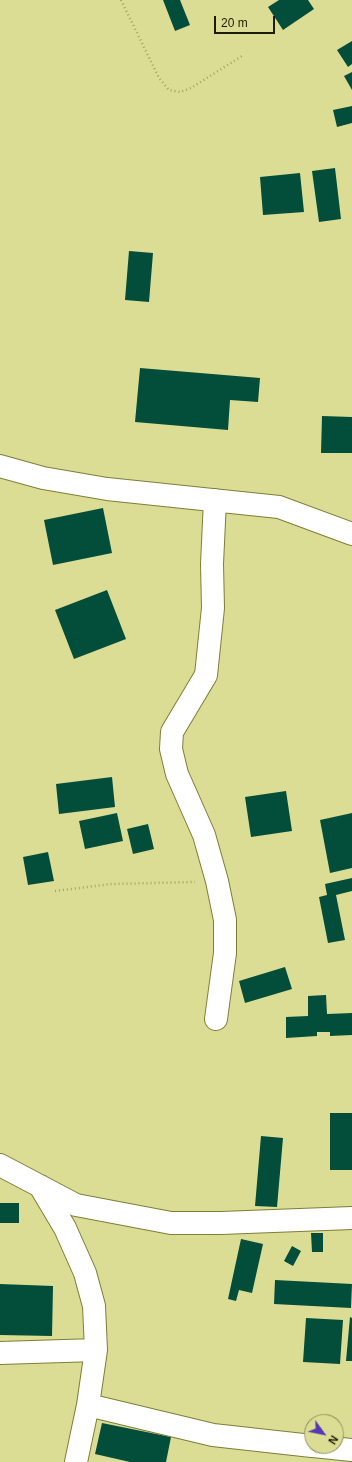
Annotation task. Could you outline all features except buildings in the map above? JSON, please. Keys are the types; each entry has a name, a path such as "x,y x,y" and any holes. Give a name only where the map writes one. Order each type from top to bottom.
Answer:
{"street":[{"path":"0,466 43,478 107,489 279,507 352,534"},
{"path":"215,500 212,564 213,608 206,675 172,732 171,749 177,774 204,835 217,881 225,920 225,953 216,1019"},
{"path":"0,1165 76,1205 171,1223 221,1223 352,1218"},
{"path":"40,1186 65,1228 86,1273 94,1306 96,1350 88,1405 76,1462"},
{"path":"0,1353 96,1350"},
{"path":"88,1405 213,1435 304,1445"}],"path":[{"path":"121,0 159,78 169,90 180,92 191,88 242,56"},
{"path":"54,891 111,884 217,881"}]}
